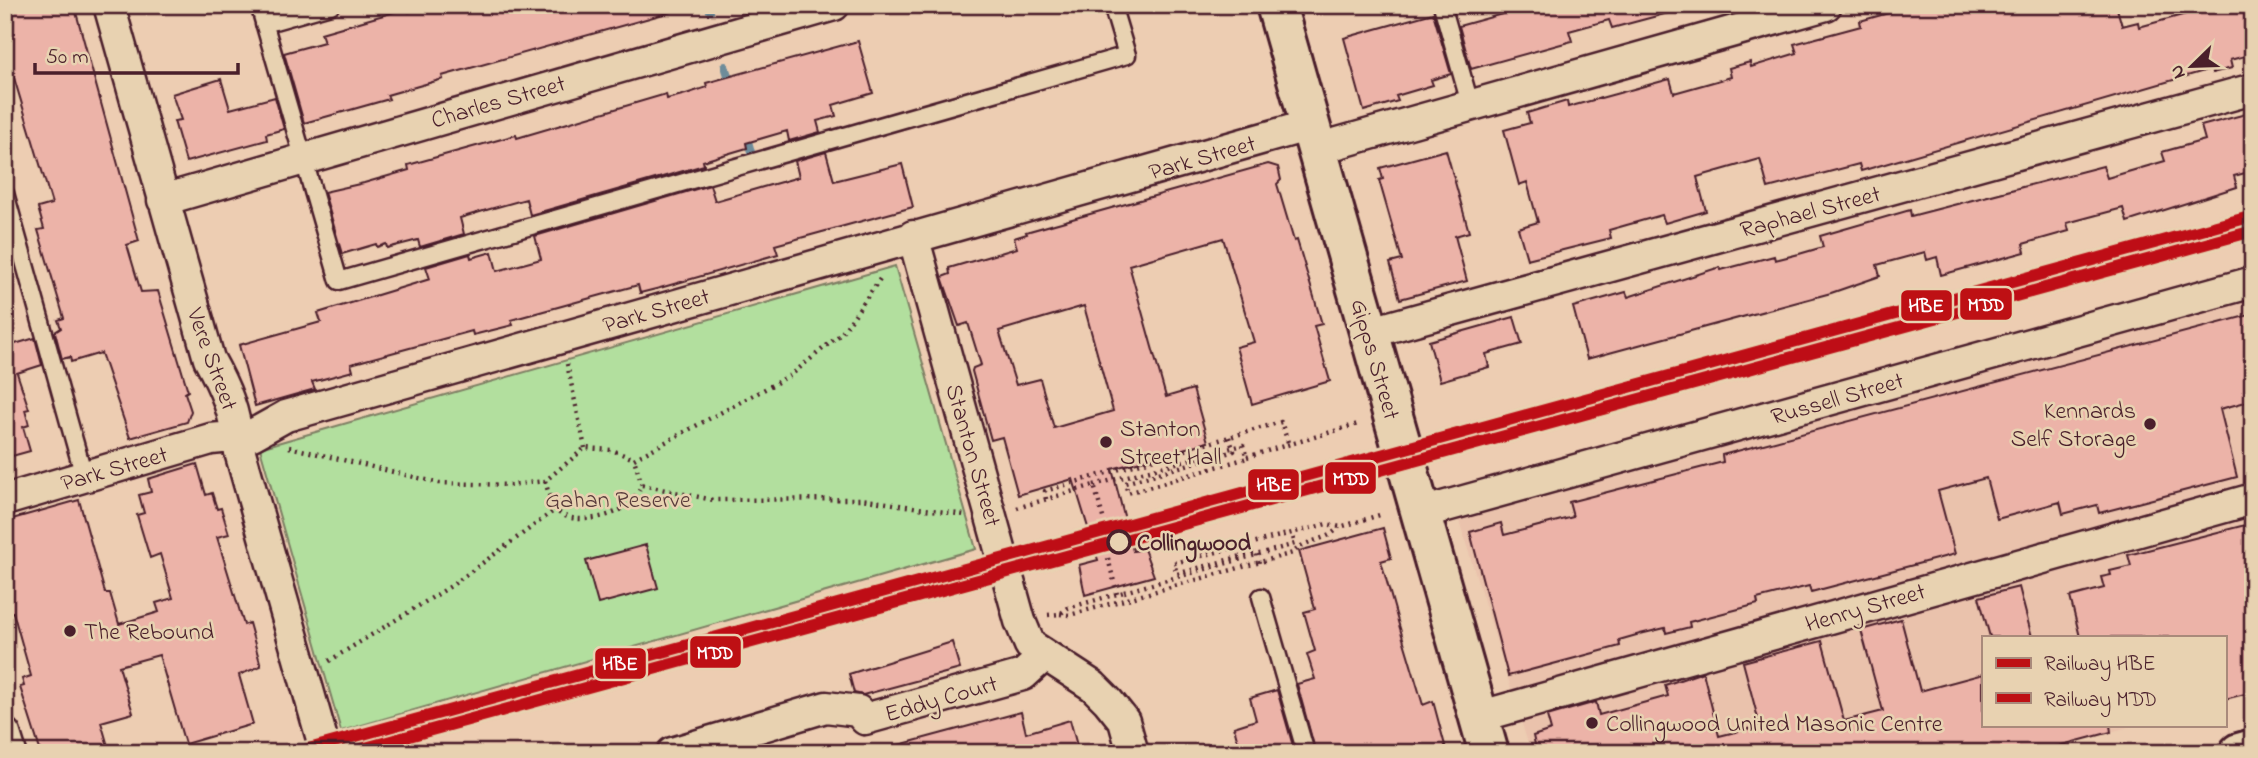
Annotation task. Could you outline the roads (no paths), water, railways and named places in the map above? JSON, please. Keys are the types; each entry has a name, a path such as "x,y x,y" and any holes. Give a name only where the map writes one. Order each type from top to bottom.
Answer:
{"main road":[{"name":"Gipps Street","path":"1276,5 1489,753"},
{"path":"2239,753 2253,749"}],"street":[{"name":"Vere Street","path":"109,5 209,359 228,393 237,436 326,753"},
{"name":"Charles Street","path":"163,200 302,157 834,5"},
{"name":"Park Street","path":"5,500 211,439 264,431 286,416 913,236 1314,137 1471,107 1826,5"},
{"name":"Raphael Street","path":"1368,333 2253,89"},
{"name":"Stanton Street","path":"913,236 1020,621 1030,645 1093,686 1108,701 1124,722 1133,753"},
{"name":"Russell Street","path":"1421,513 2253,282"},
{"name":"Henry Street","path":"1478,716 2253,499"},
{"name":"Eddy Court","path":"672,753 825,707 858,711 865,719 1023,675 1044,656"},
{"path":"5,734 10,753"}],"lane":[{"path":"259,5 339,281 1127,55 1112,5"},
{"path":"264,24 331,5"},
{"path":"1442,5 1471,107"},
{"path":"5,193 84,476"},
{"path":"1261,597 1306,753"}],"waterway":[{"path":"708,5 710,11"},
{"path":"725,66 731,85"},
{"path":"746,134 751,152"}],"rail line":[{"name":"HBE","path":"294,753 2253,216"},
{"name":"MDD","path":"347,753 2253,231"}],"place":[{"name":"Kennards Self Storage","path":"2150,424"},
{"name":"Stanton Street Hall","path":"1106,442"},
{"name":"Collingwood","path":"1119,542"},
{"name":"The Rebound","path":"70,631"},
{"name":"Collingwood United Masonic Centre","path":"1592,723"}],"park label":[{"name":"Gahan Reserve","path":"618,499"}]}
